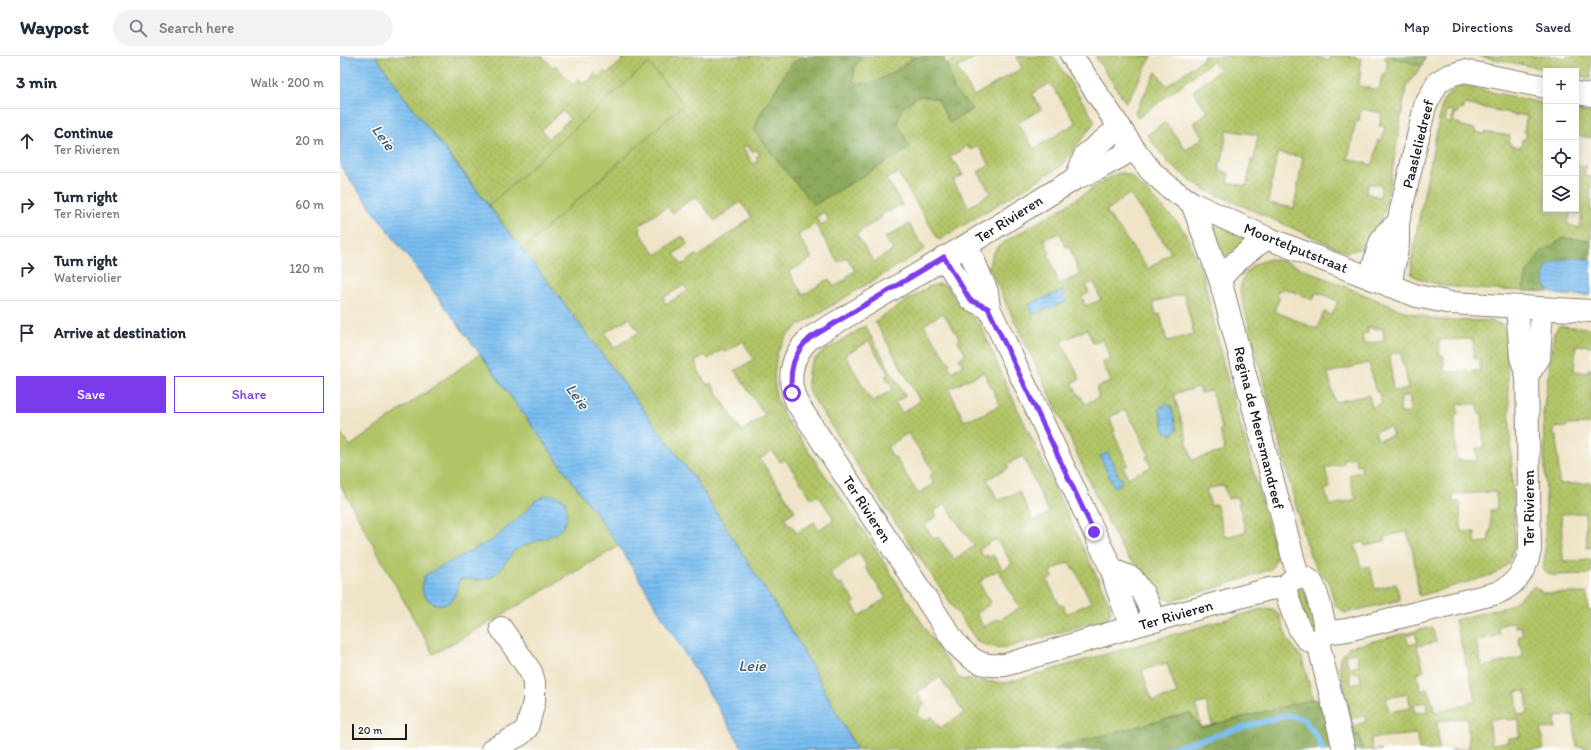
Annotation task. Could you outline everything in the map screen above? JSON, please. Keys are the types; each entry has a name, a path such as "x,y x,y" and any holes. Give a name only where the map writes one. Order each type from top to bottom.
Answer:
{"street":[{"name":"Moortelputstraat","path":"1072,56 1134,149 1151,171 1170,188 1192,203 1267,238 1417,296 1451,303 1517,308 1591,311"},
{"name":"Paasleliedreef","path":"1390,286 1398,244 1398,223 1425,106 1438,82 1448,76 1464,71 1543,86"},
{"path":"1579,93 1591,95"},
{"path":"1076,178 1085,155 1120,127"},
{"name":"Ter Rivieren","path":"1134,149 1098,169 1076,178 967,245 944,257 810,338 797,352 791,374 792,393 797,403 956,644 966,655 974,661 984,665 1005,665 1155,620 1292,582"},
{"name":"Regina de Meersmandreef","path":"1192,203 1220,279 1292,582 1286,592 1300,631 1306,638 1313,642 1322,637"},
{"path":"1370,278 1380,243 1386,233 1398,223"},
{"path":"1220,279 1232,265 1249,250 1267,238"},
{"path":"967,245 987,292 988,308 1112,570 1131,627"},
{"path":"944,257 970,300 988,308"},
{"name":"Ter Rivieren","path":"1322,637 1497,593 1506,589 1516,581 1528,561 1530,550 1527,376 1521,357 1517,308"},
{"path":"1527,376 1539,358 1542,309"},
{"path":"1112,570 1132,578 1143,593 1155,620"},
{"path":"492,750 521,734 527,728 534,702 534,682 531,672 501,628"},
{"path":"1322,637 1344,747"}],"green space":[{"path":"376,56 542,56 552,67 555,65 573,85 579,79 582,82 589,82 594,73 598,77 604,71 607,74 623,60 620,56 803,56 790,65 760,114 754,130 814,205 910,148 898,123 901,109 918,96 938,99 949,123 973,109 954,90 947,64 959,56 978,56 957,68 974,96 1022,68 1016,56 1053,56 1095,121 1063,165 939,240 898,173 887,179 903,206 898,206 881,215 882,217 856,234 874,262 893,250 885,238 909,224 925,249 798,326 786,337 777,353 774,376 776,397 786,419 864,531 936,645 960,679 1006,683 1265,608 1273,609 1279,615 1288,640 1302,658 1313,699 1212,725 1206,702 1196,705 1201,728 1190,713 1060,746 1054,750 857,750 798,641 695,479 554,290 522,250 684,104 648,63 489,205 405,98","holes":["1050,83 1076,123 1034,149 1018,123 1041,109 1032,94","562,111 570,119 549,138 541,130","748,145 752,152 756,149 760,155 756,157 758,161 753,164 743,147","968,146 970,150 978,146 990,165 978,172 991,193 969,207 953,181 963,175 956,163 954,164 950,157","696,196 715,221 740,202 752,217 698,257 696,255 682,265 674,254 688,244 682,236 656,255 639,231 641,229 639,226 667,206 672,213","824,212 829,220 821,225 816,217","815,224 838,262 847,258 855,271 847,276 848,278 834,287 829,279 803,295 789,272 812,258 798,235","684,285 688,291 666,304 663,298","629,318 639,332 614,348 605,333","743,341 754,359 735,371 765,415 741,431 711,383 707,385 696,367 698,366 695,362 705,355 708,359 723,349 725,353","772,451 780,462 785,459 812,499 818,495 834,519 819,530 814,522 797,533 784,518 795,511 760,459","859,553 867,566 865,567 886,598 860,616 852,604 855,602 842,583 838,585 830,573","1167,663 1177,694 1152,701 1142,670","940,677 964,713 940,728 932,717 923,720 918,714 921,707 925,705 917,693"]},
{"path":"803,56 862,56 855,67 853,81 859,84 882,78 916,56 944,56 954,90 973,108 949,124 938,99 910,148 814,205 754,130 760,115 790,65"},
{"path":"862,56 916,56 877,81 861,83 853,81 855,67"},
{"path":"1095,56 1152,56 1126,103"},
{"path":"1203,56 1316,56 1329,61 1330,56 1356,56 1356,58 1361,59 1359,71 1361,71 1358,86 1379,90 1382,75 1385,76 1388,60 1385,59 1386,56 1393,56 1393,58 1422,66 1406,87 1390,185 1383,216 1372,237 1363,248 1347,252 1204,189 1170,165 1147,135 1165,122 1186,150 1204,137 1193,123 1208,112 1193,91 1220,70 1214,63 1214,60 1138,118 1135,112 1156,72 1167,86 1204,58","holes":["1361,109 1382,113 1379,126 1385,127 1382,141 1378,140 1373,165 1348,159 1356,121 1359,121","1227,130 1258,135 1254,160 1251,160 1247,186 1228,183 1229,173 1219,171 1220,161 1222,161","1277,153 1303,157 1294,208 1268,203","1369,183 1382,186 1380,197 1366,193"]},
{"path":"1393,56 1426,56 1422,66 1392,58"},
{"path":"1478,56 1555,56 1566,58 1567,56 1591,56 1591,78 1579,76 1579,68 1543,69"},
{"path":"648,63 684,104 522,250 489,205"},
{"path":"1459,85 1543,103 1543,212 1571,212 1579,212 1579,165 1586,166 1584,175 1591,177 1591,240 1564,238 1541,252 1527,272 1523,291 1452,287 1424,280 1412,275 1411,264 1443,100","holes":["1465,104 1510,113 1516,116 1516,114 1527,116 1524,132 1527,133 1525,140 1522,139 1521,148 1510,146 1510,136 1475,132 1475,129 1461,126 1461,124 1453,122 1455,113 1457,114 1459,109 1464,109","1447,110 1453,111 1451,123 1445,122","1571,212 1582,215 1579,228 1567,224"]},
{"path":"1579,111 1591,113 1591,138 1579,136"},
{"path":"1123,173 1131,176 1179,224 1188,238 1203,275 1223,362 1277,557 1271,569 1216,588 1172,600 1164,599 1156,593 1142,568 1129,559 1121,547 1104,514 1055,405 989,268 992,254 1001,244 1115,174","holes":["1129,194 1171,252 1148,269 1106,211","1060,233 1065,247 1069,246 1080,275 1059,284 1048,254 1050,253 1044,239","1094,282 1101,300 1085,306 1082,296 1089,293 1086,285","1184,294 1194,334 1167,341 1160,314 1156,315 1153,302","1087,329 1093,343 1102,339 1111,358 1102,362 1111,381 1096,388 1099,397 1085,404 1072,383 1080,379 1061,342","1199,387 1201,393 1211,390 1222,429 1220,430 1225,451 1192,460 1174,394","1126,410 1132,423 1134,423 1149,455 1146,457 1151,467 1128,478 1123,467 1128,465 1113,432 1115,431 1109,417","1224,485 1228,499 1237,497 1246,532 1225,537 1216,504 1211,506 1206,489"]},
{"path":"1219,225 1249,238 1225,257 1221,255 1214,232 1216,227"},
{"path":"1564,238 1591,240 1591,259 1573,259 1546,288 1551,292 1523,291 1527,272 1541,252"},
{"path":"1270,259 1284,261 1401,310 1438,320 1490,321 1502,325 1506,334 1515,544 1509,563 1495,574 1419,596 1413,552 1407,531 1384,537 1385,541 1365,546 1364,542 1355,544 1361,568 1370,566 1375,589 1396,584 1400,600 1345,613 1335,605 1328,580 1320,573 1312,560 1305,541 1240,291 1243,278 1249,269 1263,261","holes":["1284,288 1313,300 1316,292 1338,301 1332,315 1324,312 1317,329 1274,311 1280,297 1277,295 1279,289 1283,291","1367,328 1383,328 1384,341 1364,344 1362,334 1368,333","1473,339 1474,359 1480,359 1480,371 1444,372 1444,356 1440,356 1439,340","1401,352 1403,366 1405,366 1408,389 1393,391 1390,354","1369,363 1376,392 1378,391 1382,404 1372,407 1369,395 1335,402 1328,373","1401,396 1410,396 1410,413 1400,413","1458,404 1478,404 1479,414 1482,413 1484,448 1476,448 1477,461 1456,460 1455,414 1458,414","1390,427 1393,436 1378,440 1375,431","1355,457 1357,465 1360,464 1362,471 1349,475 1356,499 1329,506 1325,490 1330,488 1325,468 1344,463 1343,459","1496,492 1497,509 1490,510 1491,531 1489,531 1489,542 1475,543 1475,532 1461,532 1460,502 1453,502 1453,494"]},
{"path":"941,284 948,287 957,302 980,324 1005,382 1110,605 1110,613 1106,619 1008,647 992,647 977,641 893,519 809,392 808,375 812,362 821,353 865,326 905,396 895,402 902,413 920,401 875,321 930,286","holes":["943,313 960,339 958,341 966,354 959,359 963,365 952,372 948,366 950,364 924,325","869,341 888,374 885,376 893,389 872,402 845,355","984,372 1000,405 977,417 976,416 964,421 949,389","908,433 934,472 929,476 934,484 918,494 895,457 894,458 887,447","1023,456 1049,513 1033,521 1019,491 998,501 987,479 1009,468 1007,464","945,504 974,546 955,560 938,537 934,539 924,525 937,516 934,511","994,540 997,541 1003,548 1012,564 1003,570 993,555 989,558 987,555 984,557 979,550","1069,562 1073,569 1075,569 1091,602 1067,614 1063,605 1060,606 1047,580 1053,577 1050,571","998,570 1020,608 984,627 976,613 989,605 988,604 991,602 979,583 982,579"]},
{"path":"1559,326 1591,328 1591,346 1576,345 1574,371 1588,373 1588,369 1591,369 1591,424 1566,425 1566,427 1554,428 1554,436 1557,437 1559,484 1591,483 1591,548 1587,548 1585,513 1561,514 1563,561 1591,560 1591,574 1552,575 1543,570 1545,554 1546,495 1543,414 1554,333"},
{"path":"480,354 619,546 433,654 340,484 340,432 350,446"},
{"path":"1303,586 1317,629 1310,633 1296,590"},
{"path":"1534,586 1543,593 1587,593 1588,610 1591,611 1591,750 1585,750 1584,746 1577,747 1573,715 1555,717 1556,728 1541,729 1543,750 1451,750 1469,748 1467,718 1437,721 1439,750 1419,750 1417,734 1371,738 1372,750 1363,750 1359,734 1355,735 1354,726 1366,721 1365,716 1352,718 1339,667 1340,658 1349,647 1432,627 1436,642 1417,646 1424,671 1417,673 1421,691 1428,689 1435,712 1476,701 1455,620 1509,606","holes":["1514,622 1515,627 1521,626 1523,635 1518,637 1523,657 1482,667 1476,641 1500,635 1498,626","1415,633 1418,643 1409,645 1406,636","1356,653 1359,666 1349,668 1345,655","1359,672 1361,682 1351,684 1349,674","1526,691 1528,714 1518,715 1516,692","1408,694 1411,708 1389,712 1386,698","1427,702 1428,711 1415,713 1414,704","1507,718 1507,720 1519,719 1520,737 1508,738 1508,742 1492,744 1489,720"]},
{"path":"1313,699 1348,705 1355,735 1359,734 1363,750 1054,750 1060,746 1190,713 1201,728"}],"water":[{"name":"Leie","path":"340,56 376,56 405,98 554,290 695,479 798,641 857,750 744,750 619,546 480,354 340,166"},
{"path":"1569,259 1591,259 1591,295 1560,295 1551,292 1547,288 1544,279 1545,271 1554,262"},
{"path":"1062,291 1066,302 1033,314 1029,304"},
{"path":"1168,404 1171,406 1177,429 1172,435 1165,432 1159,409"},
{"path":"1108,453 1122,483 1114,487 1100,456"},
{"path":"555,495 565,500 567,513 565,522 561,529 546,538 517,549 495,574 486,579 460,579 455,596 446,604 442,605 430,602 423,594 422,588 425,575 494,539 524,513 535,501 544,496"}],"waterway":[{"path":"1166,750 1286,715 1304,719 1318,738 1322,750"}],"route":[{"path":"792,393 791,374 793,363 797,352 803,344 810,338 944,257 970,300 988,308 1094,532"}]}
